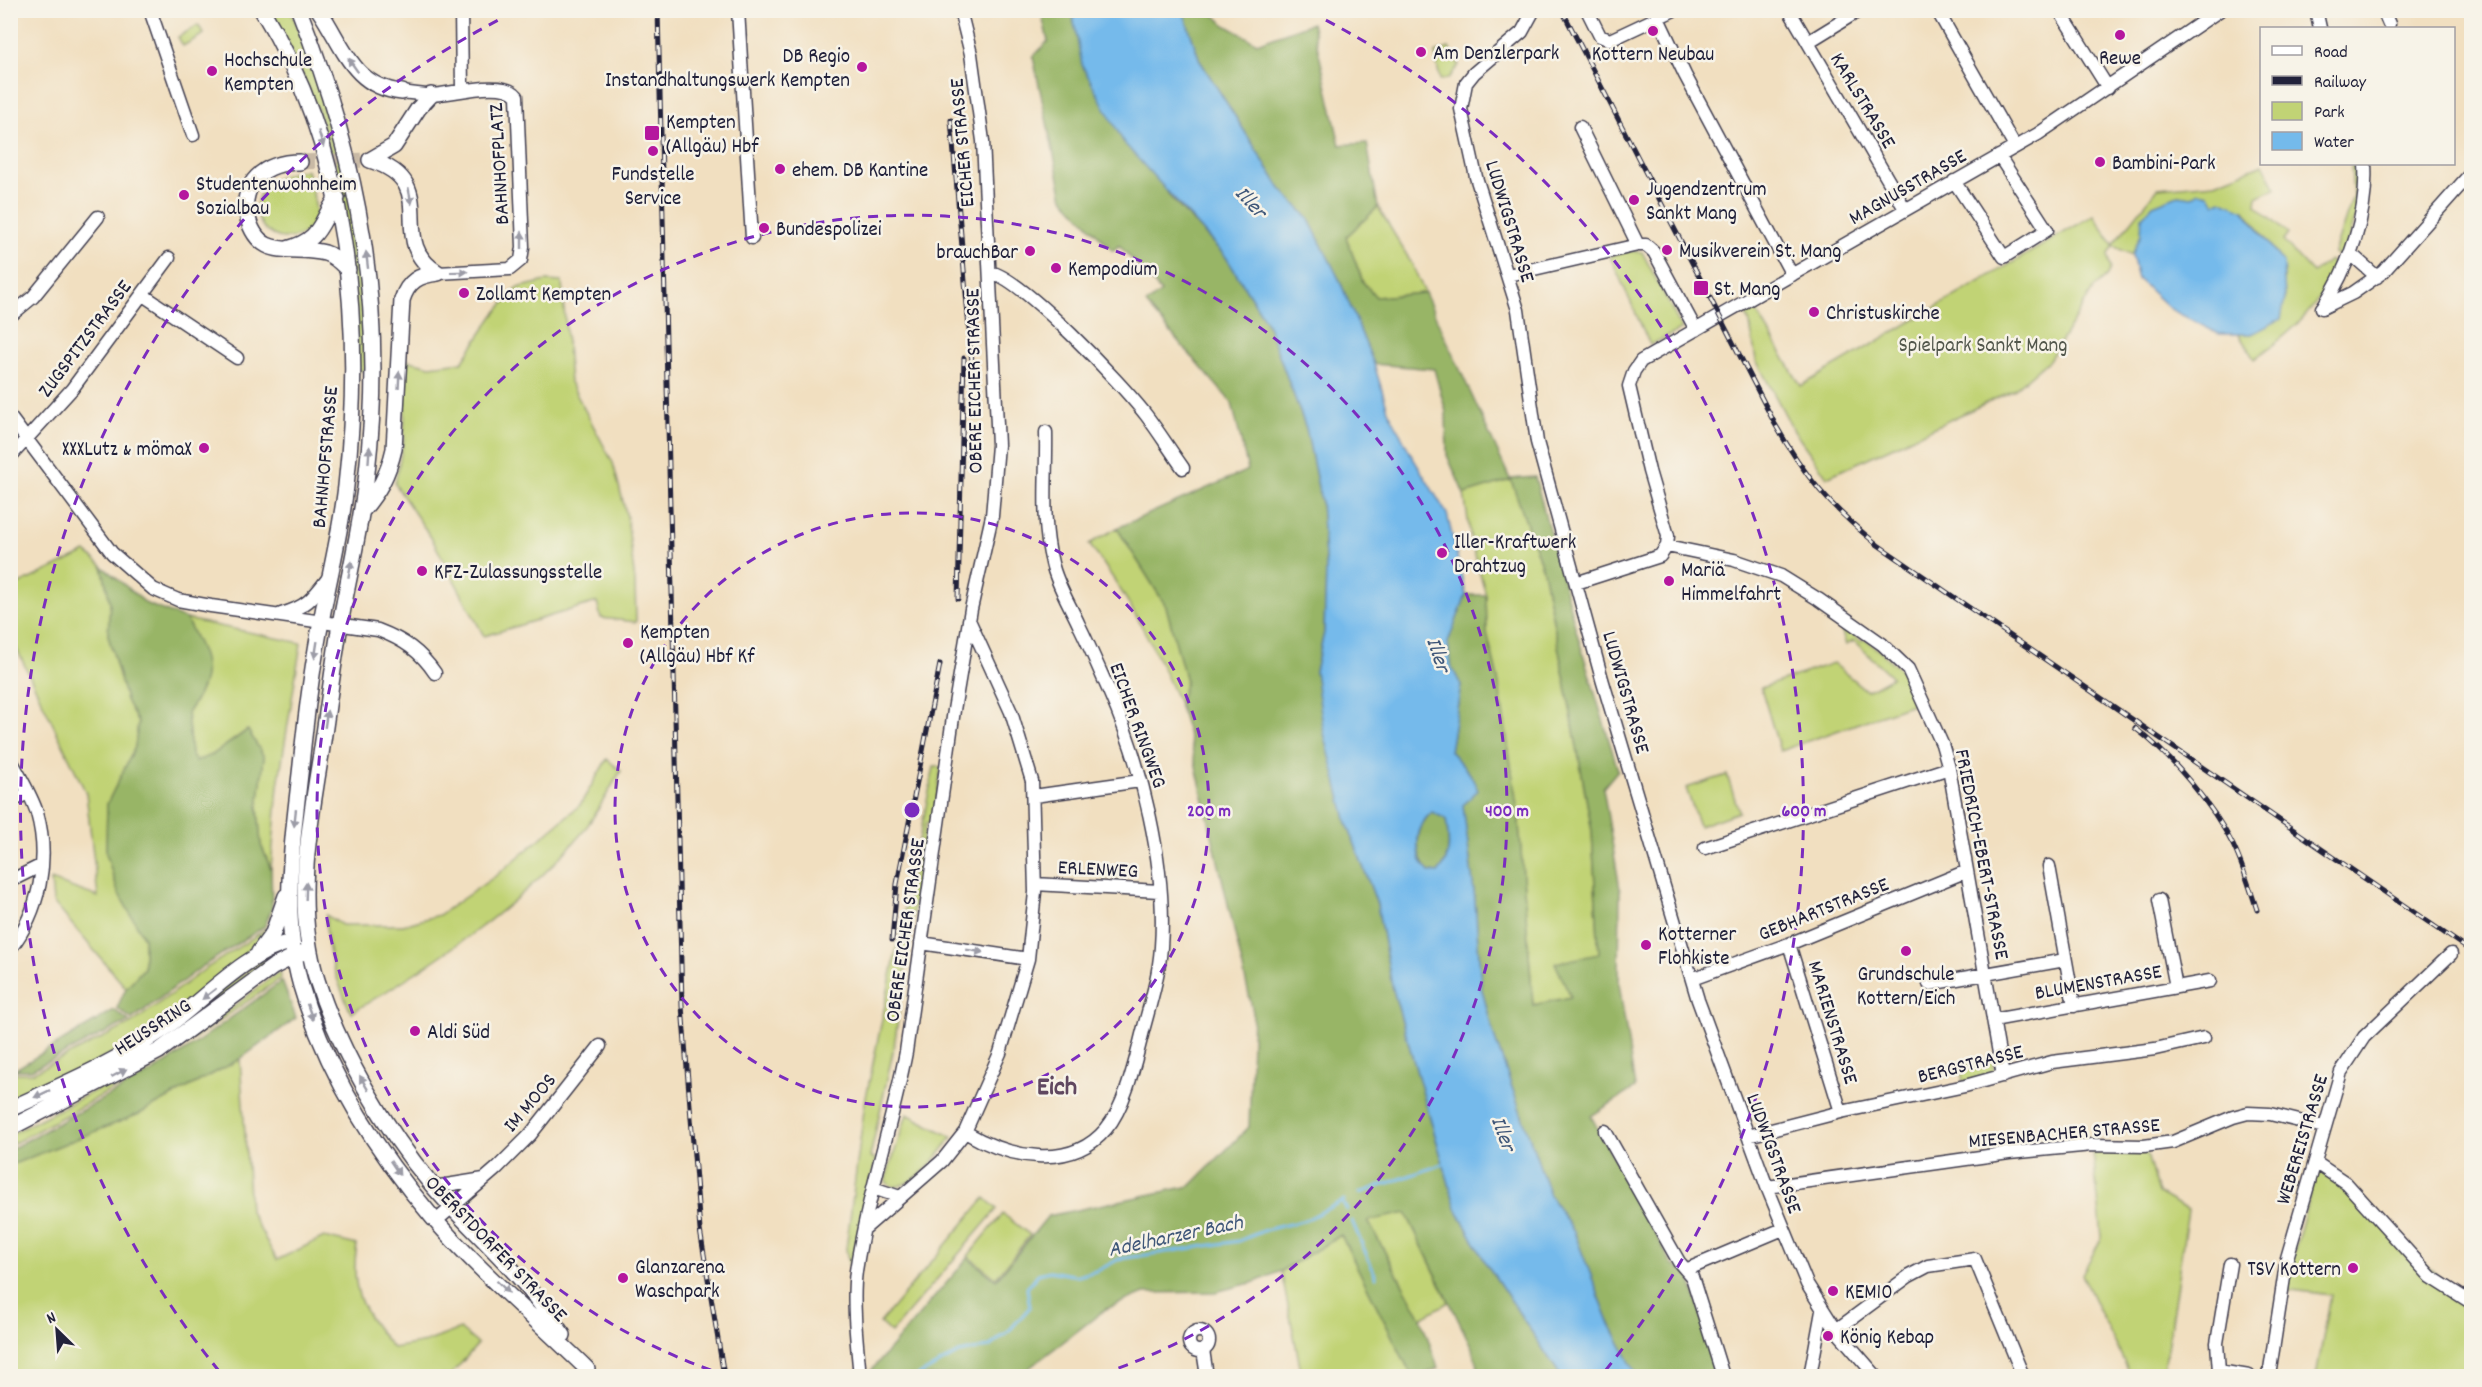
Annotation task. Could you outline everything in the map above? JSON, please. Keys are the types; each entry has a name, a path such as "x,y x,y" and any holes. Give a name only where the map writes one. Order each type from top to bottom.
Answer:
{"main road":[{"name":"BAHNHOFSTRASSE","path":"262,10 302,84 313,111 337,198 348,270 352,351 351,422 346,484 304,733 289,885 292,949"},
{"name":"BAHNHOFSTRASSE","path":"299,10 321,68 351,165 366,247 373,307 373,377 367,472 340,625 308,845 306,903 309,949"},
{"path":"319,10 358,73 380,88 402,92"},
{"path":"431,95 418,109 394,146 370,160 385,164 406,181 411,200 413,243 421,259 438,273"},
{"path":"300,162 273,166 252,182 247,193 245,208 249,224 258,238 280,251 324,253 336,258 348,270"},
{"path":"280,251 297,246 314,237 320,231 337,198"},
{"path":"361,513 381,489 394,449 402,300 405,291 418,278 438,273"},
{"path":"255,958 273,933 289,885"},
{"name":"HEUSSRING","path":"10,1109 91,1071 162,1030 255,958 279,944 292,949 258,978 159,1051 10,1128"},
{"path":"292,949 309,949"},
{"name":"OBERSTDORFER STRASSE","path":"292,949 310,1013 332,1066 404,1182 436,1221 590,1373"},
{"name":"OBERSTDORFER STRASSE","path":"309,949 317,981 351,1060 395,1133 434,1187 534,1294 590,1373"}],"street":[{"path":"150,10 193,135"},
{"path":"461,10 462,90"},
{"path":"738,10 752,238"},
{"name":"EICHER STRASSE","path":"960,10 971,54 980,109 990,272"},
{"name":"LUDWIGSTRASSE","path":"1534,10 1522,33 1474,73 1466,83 1461,109 1476,177 1518,310 1537,442 1576,584 1692,979 1748,1136 1783,1229 1822,1311 1876,1377"},
{"path":"1587,10 1605,40 1617,39 1674,10"},
{"name":"KARLSTRASSE","path":"1789,10 1905,209"},
{"path":"1808,42 1860,10"},
{"path":"1937,10 2015,147"},
{"path":"2059,10 2108,88"},
{"name":"MAGNUSSTRASSE","path":"1667,546 1668,536 1648,471 1629,386 1634,371 1641,361 2015,147 2108,88 2220,10"},
{"path":"2316,10 2320,27"},
{"path":"2383,10 2389,24"},
{"path":"1658,18 1685,75 1792,275"},
{"name":"BAHNHOFPLATZ","path":"402,92 431,95 462,90 508,89 517,96 522,253 520,260 510,269 438,273"},
{"path":"1580,127 1638,244"},
{"path":"1954,181 2004,257 2047,230 1999,156"},
{"path":"2365,165 2367,190 2362,217 2336,286 2322,308 2353,293 2377,277 2399,256 2472,172"},
{"path":"10,316 33,297 98,217"},
{"path":"1508,275 1638,244 1646,246 1654,252 1696,330"},
{"path":"2350,253 2377,277"},
{"name":"ZUGSPITZSTRASSE","path":"10,457 28,440 72,389 169,258"},
{"path":"990,272 1000,274 1023,291 1069,333 1145,413 1183,468"},
{"name":"OBERE EICHER STRASSE","path":"860,1377 856,1274 873,1188 896,1106 954,710 969,620 992,516 998,445 990,272"},
{"path":"143,295 237,358"},
{"path":"10,417 112,554 153,590 178,600 378,630 403,639 422,654 435,673"},
{"name":"EICHER RINGWEG","path":"965,1132 986,1144 1024,1155 1057,1157 1101,1135 1110,1124 1125,1089 1158,976 1162,928 1150,816 1113,700 1052,563 1046,514 1046,432"},
{"path":"1576,584 1660,556 1667,546"},
{"name":"FRIEDRICH-EBERT-STRASSE","path":"1667,546 1734,560 1781,576 1818,598 1882,644 1908,669 1942,744 1949,768 2003,1076"},
{"path":"274,616 305,605 330,576"},
{"path":"864,1229 942,1161 965,1132 1000,1053 1028,959 1035,884 1034,796 1026,756 1015,723 969,620"},
{"path":"965,648 989,664"},
{"path":"10,758 36,812 42,865 35,906 28,924 10,949"},
{"path":"1706,849 1949,768"},
{"path":"1034,796 1140,781"},
{"path":"10,801 28,793"},
{"path":"10,881 42,865"},
{"path":"2049,866 2074,1006"},
{"name":"GEBHARTSTRASSE","path":"1692,979 1789,944 1967,871"},
{"name":"ERLENWEG","path":"1035,884 1159,891"},
{"path":"2159,900 2176,987"},
{"path":"921,943 1028,959"},
{"name":"MARIENSTRASSE","path":"1789,944 1842,1112"},
{"name":"WEBEREISTRASSE","path":"2269,1377 2287,1258 2295,1223 2316,1164 2324,1127 2341,1072 2350,1054 2364,1037 2451,954"},
{"path":"1929,984 2065,960"},
{"name":"BLUMENSTRASSE","path":"1993,1020 2210,981"},
{"name":"BERGSTRASSE","path":"1748,1136 1842,1112 1965,1086 2052,1062 2155,1049 2204,1038"},
{"name":"IM MOOS","path":"436,1221 485,1179 530,1135 600,1046"},
{"name":"MIESENBACHER STRASSE","path":"1767,1187 2009,1153 2092,1145 2144,1146 2174,1142 2248,1113 2270,1114 2324,1127"},
{"path":"1605,1131 1679,1262 1688,1269 1723,1377"},
{"path":"2316,1164 2346,1184 2430,1277 2472,1303"},
{"path":"434,1187 485,1179"},
{"path":"873,1188 900,1197"},
{"path":"1688,1269 1783,1229"},
{"path":"1836,1330 1909,1276 1928,1266 1975,1259 2023,1377"},
{"path":"2230,1264 2217,1343 2219,1371 2249,1377"},
{"path":"1810,1377 1822,1311"},
{"path":"1203,1350 1207,1377"}],"green space":[{"path":"272,11 291,11 321,87 340,146 355,217 368,370 358,371 337,177 318,110"},
{"path":"1041,11 1072,11 1074,24 1170,197 1226,257 1267,323 1306,428 1321,501 1326,570 1324,633 1315,671 1347,823 1377,904 1392,986 1456,1208 1486,1263 1561,1376 1481,1376 1472,1348 1406,1213 1368,1221 1421,1318 1438,1368 1421,1376 1412,1376 1341,1235 1281,1271 1255,1282 1215,1292 1144,1293 1106,1309 1020,1375 870,1376 870,1372 968,1258 996,1280 1048,1216 1190,1186 1249,1127 1253,1012 1189,736 1179,704 1186,681 1166,606 1117,528 1248,470 1232,403 1146,304 1161,292 1119,245 1113,251 1063,198 1033,57 1048,41"},
{"path":"1183,11 1210,11 1225,25 1257,43 1312,23 1340,145 1367,143 1378,207 1346,237 1363,282 1376,297 1425,293 1510,479 1535,477 1576,630 1618,770 1603,788 1620,889 1619,983 1635,1088 1591,1116 1672,1264 1690,1277 1719,1376 1637,1376 1610,1324 1574,1232 1550,1196 1494,1036 1481,986 1475,900 1463,805 1470,774 1450,751 1461,685 1450,664 1448,642 1466,595 1486,595 1487,633 1498,679 1518,812 1533,1005 1571,997 1555,963 1599,954 1592,831 1567,691 1543,570 1511,480 1464,494 1447,455 1446,412 1434,369 1374,364 1339,279 1308,218 1281,189 1200,61"},
{"path":"198,25 204,34 183,46 178,37"},
{"path":"1449,48 1459,65 1449,78 1440,80 1435,53"},
{"name":"Spielpark Sankt Mang","path":"2264,165 2276,188 2257,197 2256,205 2288,234 2283,241 2313,273 2329,260 2338,267 2321,296 2302,319 2281,339 2254,359 2238,333 2252,334 2285,299 2283,263 2245,210 2178,195 2143,217 2141,235 2132,255 2113,246 2108,254 2110,268 2107,276 2094,288 2049,360 2014,390 1827,477 1794,431 1756,360 1750,324 1744,309 1752,304 1801,386 2094,215 2113,245 2158,188 2215,183"},
{"path":"2351,165 2359,165 2358,201 2354,224 2341,258 2334,253 2353,196"},
{"path":"307,170 316,211 313,225 303,234 287,238 273,235 263,226 257,214 258,200 265,187 281,176"},
{"path":"1378,207 1411,262 1425,293 1376,297 1363,282 1346,237"},
{"path":"1629,251 1642,252 1682,329 1650,345 1610,256"},
{"path":"546,281 562,282 570,382 613,463 627,517 635,582 636,622 601,618 597,602 484,636 432,539 395,484 404,438 406,360 430,366 462,362 493,316 517,288"},
{"path":"1511,479 1543,570 1567,691 1592,831 1599,955 1556,963 1571,997 1533,1005 1518,812 1498,679 1487,633 1486,595 1471,540 1464,494"},
{"path":"1117,528 1166,606 1186,681 1179,704 1139,621 1116,582 1089,544"},
{"path":"86,552 102,566 110,602 108,635 126,700 138,723 135,747 107,804 106,853 118,892 144,938 144,968 126,988 53,902 51,880 98,897 86,793 11,637 11,588"},
{"path":"102,566 147,604 186,619 193,633 205,666 202,687 187,713 191,755 196,761 212,755 248,730 264,757 258,808 261,845 271,869 272,908 265,926 203,966 132,1019 117,1008 126,988 144,968 144,938 118,892 106,853 107,804 135,747 138,723 126,700 108,635 110,602"},
{"path":"186,619 301,643 278,786 271,869 261,845 258,808 264,757 247,730 212,755 196,762 191,755 187,713 202,688 205,667 203,656"},
{"path":"1839,622 1861,641 1866,639 1903,672 1918,702 1780,751 1761,688 1833,663 1867,691 1892,677 1854,641 1846,645"},
{"path":"607,759 621,771 587,826 558,860 504,909 474,932 444,954 351,1013 333,965 326,928 326,915 342,925 403,925 439,915 497,875 580,805"},
{"path":"934,767 941,767 934,823 926,823 894,1047 870,1157 876,1159 850,1272 846,1249 865,1102"},
{"path":"1727,775 1739,812 1699,826 1686,788"},
{"path":"1432,812 1446,819 1448,834 1446,861 1438,873 1429,872 1418,850 1419,833 1426,818"},
{"path":"266,929 269,933 252,953 159,1025 114,1054 11,1104 10,1073 32,1073 132,1023 205,969"},
{"path":"275,951 277,957 156,1046 11,1121 11,1114 242,975"},
{"path":"280,971 281,978 150,1069 11,1145 11,1134 162,1056 201,1031"},
{"path":"282,981 296,1018 240,1059 139,1114 11,1165 11,1149 152,1072"},
{"path":"114,1010 129,1021 31,1070 14,1070"},
{"path":"240,1059 250,1211 277,1260 324,1237 357,1245 355,1276 361,1301 374,1324 393,1348 426,1342 460,1329 478,1344 450,1376 11,1376 11,1165 139,1114"},
{"path":"1992,1059 1994,1071 1990,1077 1963,1082 1960,1065"},
{"path":"907,1114 952,1137 934,1161 919,1175 911,1181 893,1187 886,1182 886,1178"},
{"path":"2146,1151 2158,1193 2188,1210 2163,1376 2131,1376 2082,1274 2102,1237 2093,1153"},
{"name":"TSV Kottern","path":"2317,1168 2345,1187 2381,1224 2471,1306 2471,1376 2316,1376 2331,1295 2284,1289"},
{"path":"985,1198 997,1209 891,1333 880,1323"},
{"path":"1406,1213 1449,1302 1421,1318 1368,1221"},
{"path":"1003,1214 1030,1235 996,1278 968,1256"},
{"path":"1341,1235 1412,1376 1302,1376 1281,1271"}],"water":[{"name":"Iller","path":"1072,11 1183,11 1200,61 1281,189 1308,218 1339,279 1374,364 1388,410 1413,458 1447,514 1466,595 1448,642 1450,664 1461,685 1450,751 1470,774 1478,790 1463,805 1475,900 1481,986 1494,1036 1550,1196 1574,1232 1610,1324 1637,1376 1561,1376 1486,1263 1456,1208 1392,986 1377,904 1347,823 1324,733 1315,671 1324,633 1326,570 1321,501 1306,428 1267,323 1226,257 1124,143 1082,65","holes":["1432,812 1446,819 1448,841 1446,861 1438,873 1429,872 1420,858 1419,833 1426,818"]},
{"path":"2199,192 2208,194 2215,203 2221,200 2244,210 2283,263 2285,299 2281,319 2252,334 2219,334 2170,309 2138,279 2132,255 2141,235 2142,217 2153,205 2178,195 2192,197"}],"waterway":[{"name":"Adelharzer Bach","path":"1360,1193 1446,1163"},
{"name":"Adelharzer Bach","path":"917,1376 959,1353 989,1347 1008,1332 1030,1307 1027,1288 1038,1274 1050,1271 1078,1276 1099,1270 1119,1259 1239,1241 1265,1230 1306,1220 1344,1200"},
{"path":"1342,1201 1347,1210"},
{"path":"1352,1221 1376,1277"}],"tunnel":[{"path":"300,162 370,160"}],"railway":[{"path":"658,10 682,1006 700,1230 724,1376"},
{"path":"1562,10 1775,424 1808,476 1832,504 1878,545 2472,952"},
{"path":"951,120 973,374"},
{"path":"958,599 964,358"},
{"path":"892,940 897,884 940,664"},
{"path":"2135,728 2177,766 2225,830 2237,853 2257,910"}],"place":[{"name":"Kottern Neubau","path":"1653,31"},
{"name":"Rewe","path":"2120,35"},
{"name":"Am Denzlerpark","path":"1421,52"},
{"name":"DB Regio Instandhaltungswerk Kempten","path":"862,67"},
{"name":"Hochschule Kempten","path":"212,71"},
{"name":"Kempten (Allgäu) Hbf","path":"652,133"},
{"name":"Fundstelle Service","path":"653,151"},
{"name":"Bambini-Park","path":"2100,162"},
{"name":"ehem. DB Kantine","path":"780,169"},
{"name":"Studentenwohnheim Sozialbau","path":"184,195"},
{"name":"Jugendzentrum Sankt Mang","path":"1634,200"},
{"name":"Bundespolizei","path":"764,228"},
{"name":"Musikverein St. Mang","path":"1667,250"},
{"name":"brauchBar","path":"1030,251"},
{"name":"Kempodium","path":"1056,268"},
{"name":"St. Mang","path":"1701,288"},
{"name":"Zollamt Kempten","path":"464,293"},
{"name":"Christuskirche","path":"1814,312"},
{"name":"XXXLutz & mömaX","path":"204,448"},
{"name":"Iller-Kraftwerk Drahtzug","path":"1442,553"},
{"name":"KFZ-Zulassungsstelle","path":"422,571"},
{"name":"Mariä Himmelfahrt","path":"1669,581"},
{"name":"Kempten (Allgäu) Hbf Kf","path":"628,643"},
{"name":"Kotterner Flohkiste","path":"1646,945"},
{"name":"Grundschule Kottern/Eich","path":"1906,951"},
{"name":"Aldi Süd","path":"415,1031"},
{"name":"TSV Kottern","path":"2353,1268"},
{"name":"Glanzarena Waschpark","path":"623,1278"},
{"name":"KEM10","path":"1833,1291"},
{"name":"König Kebap","path":"1828,1336"}],"district":[{"name":"Eich","path":"1057,1085"}]}
